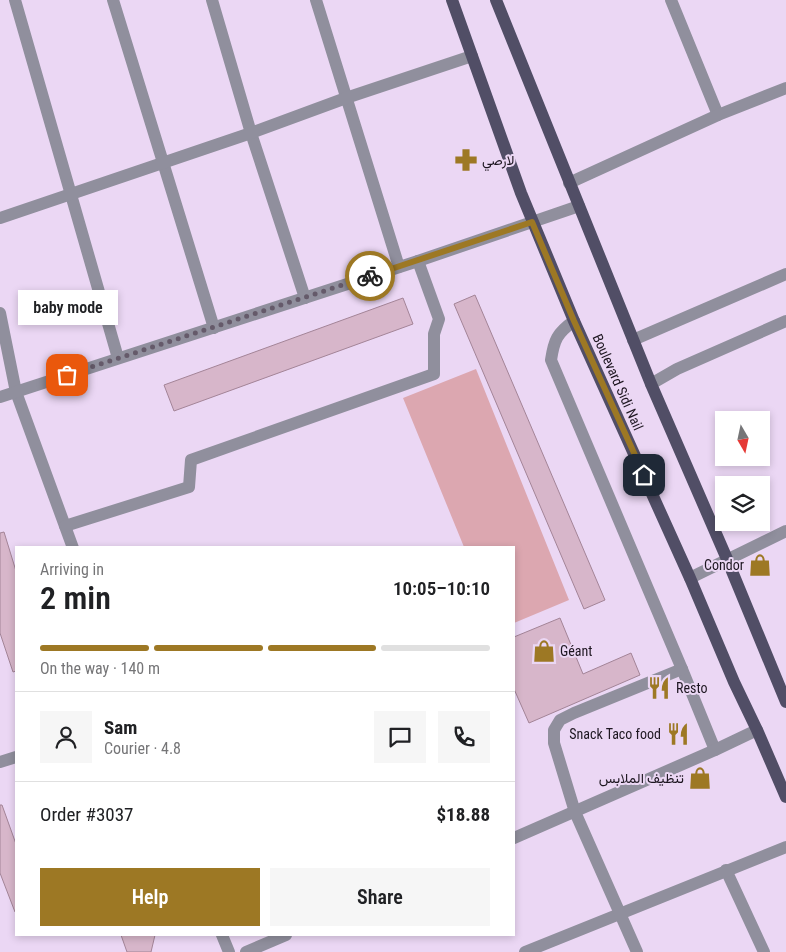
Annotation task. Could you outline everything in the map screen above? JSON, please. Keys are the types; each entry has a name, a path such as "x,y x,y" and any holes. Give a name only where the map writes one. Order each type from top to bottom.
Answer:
{"main road":[{"name":"Boulevard Sidi Nail","path":"452,0 532,222 574,321 690,578 734,682 758,730 786,797"},
{"name":"Boulevard Sidi Nail","path":"496,0 651,384 786,702"}],"street":[{"path":"15,0 118,358"},
{"path":"113,0 214,328"},
{"path":"212,0 251,133 305,298"},
{"path":"316,0 399,267"},
{"path":"670,0 718,115"},
{"path":"0,218 472,56"},
{"path":"570,183 718,115 786,88"},
{"path":"0,397 418,261 579,206"},
{"path":"65,526 189,487 191,460 434,374 434,334 439,319 418,261"},
{"path":"633,340 786,274"},
{"path":"0,313 16,392 72,546"},
{"path":"574,321 561,331 553,345 551,360 715,750"},
{"path":"651,384 677,369 786,321"},
{"path":"690,578 786,531"},
{"path":"637,952 575,812 554,742 554,730 560,720 682,669"},
{"path":"515,838 758,730"},
{"path":"0,762 15,757"},
{"path":"525,952 786,846"},
{"path":"726,870 764,952"},
{"path":"222,936 229,952"},
{"path":"246,952 284,936"}],"shaded area":[{"path":"476,369 569,600 515,623 515,546 464,546 403,398"}],"building":[{"path":"475,295 605,600 584,609 454,304"},
{"path":"403,298 413,324 174,411 164,385"},
{"path":"4,532 15,568 15,671 13,672 0,633 0,533"},
{"path":"560,618 583,674 631,653 640,675 529,723 515,691 515,637"},
{"path":"0,805 2,805 15,841 15,912 0,873"},
{"path":"121,936 155,936 151,952 127,952"}],"way so far":[{"path":"67,375 370,276"}],"place":[{"name":"لارصي","path":"466,160"},
{"name":"baby mode","path":"67,375"},
{"name":"Condor","path":"760,565"},
{"name":"Géant","path":"544,651"},
{"name":"Resto","path":"659,688"},
{"name":"Snack Taco food","path":"678,734"},
{"name":"تنظيف الملابس","path":"700,778"}],"route":[{"path":"370,276 532,222 574,321 644,475"}]}
